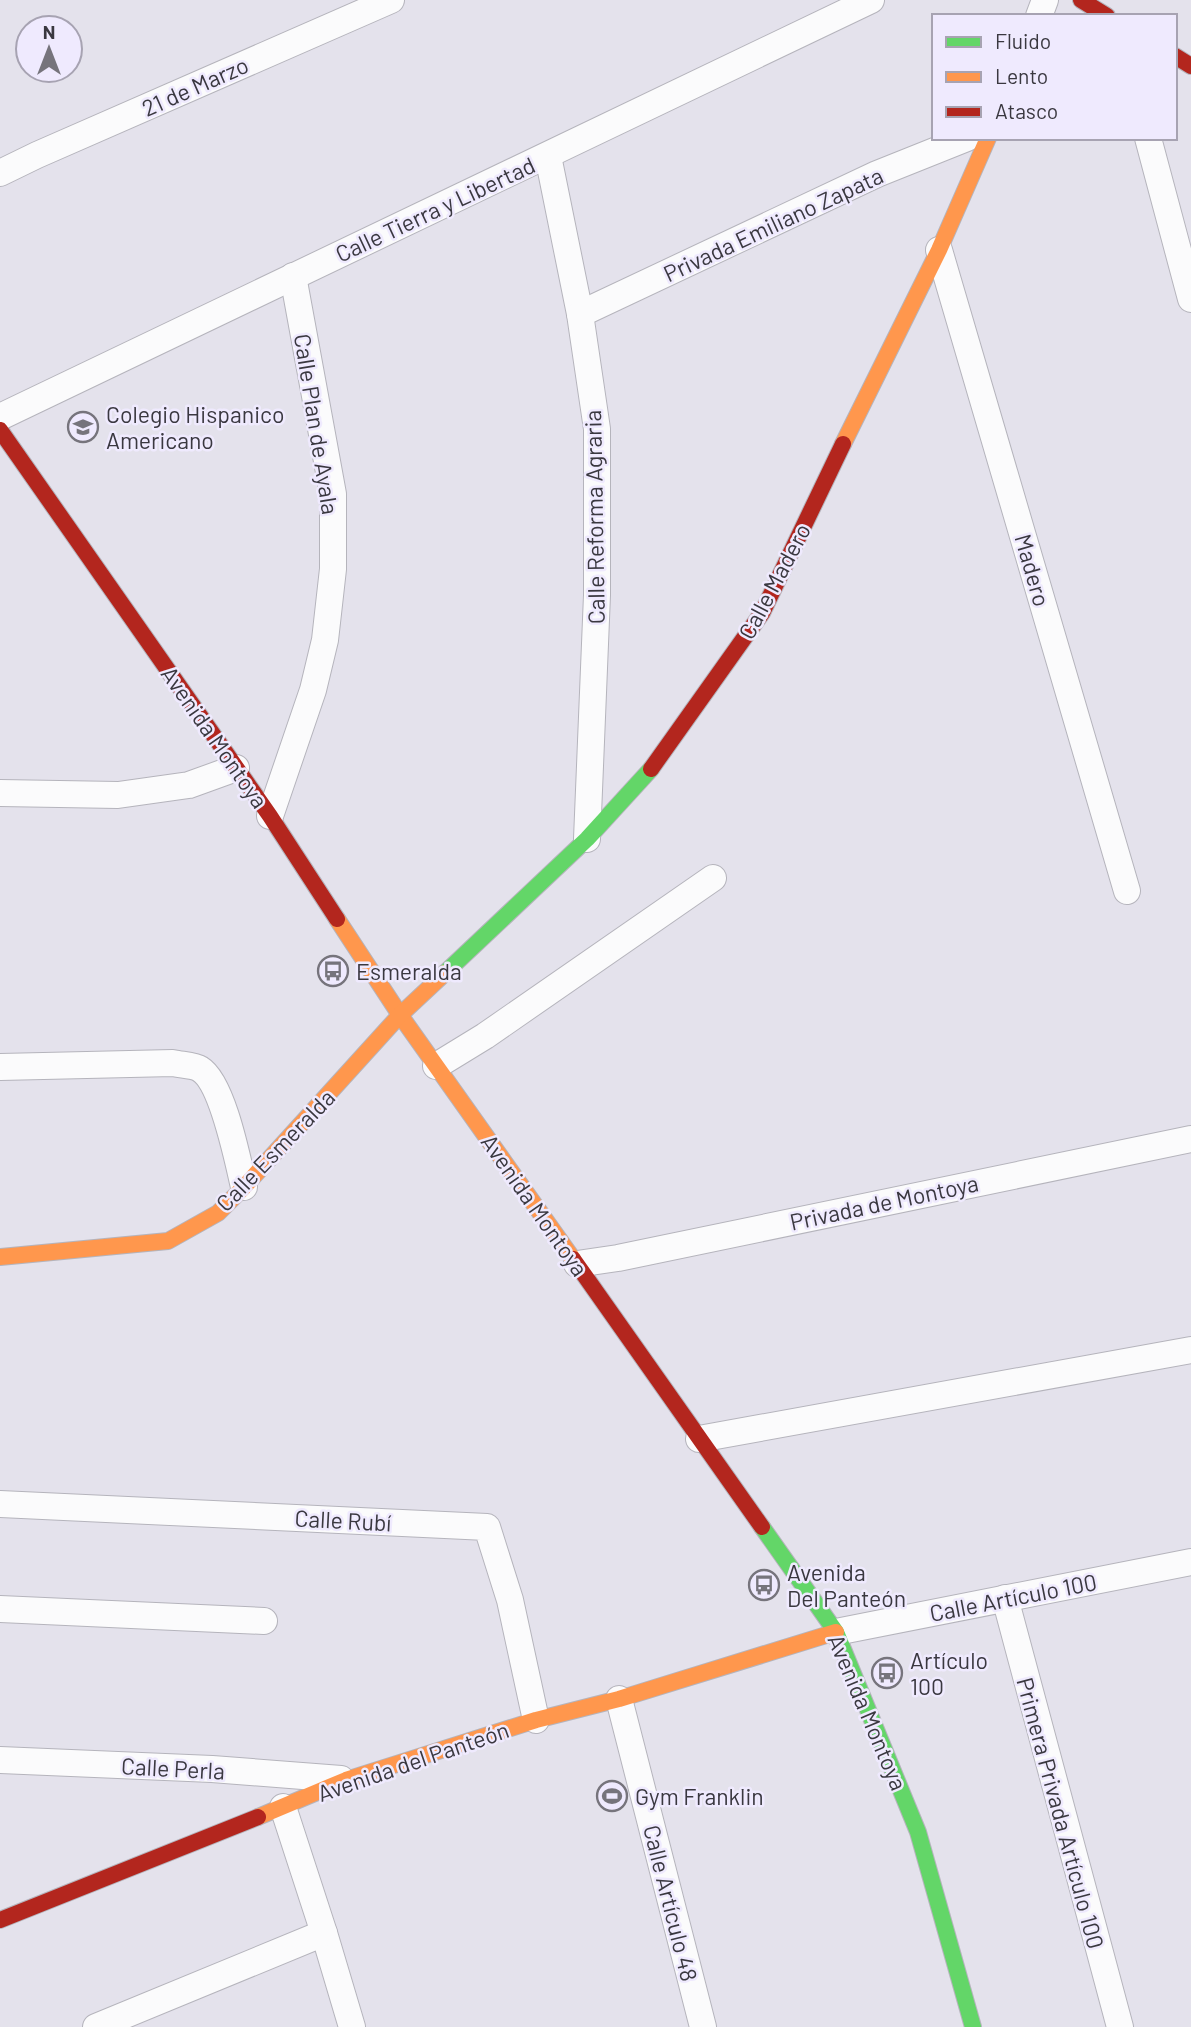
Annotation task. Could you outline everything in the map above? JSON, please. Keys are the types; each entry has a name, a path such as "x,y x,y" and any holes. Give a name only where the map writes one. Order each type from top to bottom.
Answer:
{"street":[{"name":"21 de Marzo","path":"0,173 49,149 391,0"},
{"name":"Calle Tierra y Libertad","path":"0,417 871,0"},
{"path":"1081,0 1104,14"},
{"name":"Privada Emiliano Zapata","path":"580,314 877,174 962,140"},
{"name":"Calle Madero","path":"400,1015 587,839 655,764 762,613 939,250 987,140"},
{"path":"1149,140 1191,299"},
{"name":"Calle Reforma Agraria","path":"548,156 580,314 597,429 597,595 587,839"},
{"name":"Madero","path":"939,250 1127,891"},
{"name":"Calle Plan de Ayala","path":"270,816 313,690 325,640 333,569 333,494 293,276"},
{"name":"Avenida Montoya","path":"0,430 270,816 400,1015 836,1632 918,1832 973,2027"},
{"path":"0,793 118,795 189,785 236,768"},
{"path":"436,1066 485,1036 713,878"},
{"name":"Calle Esmeralda","path":"0,1257 168,1241 218,1213 400,1015"},
{"path":"0,1067 173,1063 201,1069 214,1086 230,1126 244,1187"},
{"name":"Privada de Montoya","path":"577,1264 618,1258 1191,1139"},
{"path":"699,1439 1191,1350"},
{"name":"Calle Rubí","path":"0,1504 487,1527 510,1600 536,1720"},
{"name":"Calle Artículo 100","path":"836,1632 1191,1562"},
{"name":"Primera Privada Artículo 100","path":"1005,1598 1120,2027"},
{"path":"0,1609 264,1621"},
{"name":"Avenida del Panteón","path":"0,1920 346,1780 536,1720 619,1699 836,1632"},
{"name":"Calle Artículo 48","path":"619,1699 703,2027"},
{"name":"Calle Perla","path":"0,1760 212,1769 346,1780"},
{"path":"283,1807 352,2027"},
{"path":"96,2027 324,1933"}],"traffic: fast":[{"path":"445,973 587,839 651,769"},
{"path":"762,1527 836,1632 918,1832 973,2027"}],"traffic: slow":[{"path":"843,444 939,250 987,140"},
{"path":"337,919 400,1015 573,1259"},
{"path":"0,1257 168,1241 218,1213 400,1015 445,973"},
{"path":"258,1817 346,1780 536,1720 619,1699 836,1632"}],"traffic: jam":[{"path":"1081,0 1104,14"},
{"path":"1177,57 1191,66"},
{"path":"0,430 270,816 337,919"},
{"path":"651,769 762,613 843,444"},
{"path":"573,1259 762,1527"},
{"path":"0,1920 258,1817"}],"place":[{"name":"Colegio Hispanico Americano","path":"83,427"},
{"name":"Esmeralda","path":"333,971"},
{"name":"Avenida Del Panteón","path":"764,1585"},
{"name":"Artículo 100","path":"887,1673"},
{"name":"Gym Franklin","path":"612,1796"}]}
